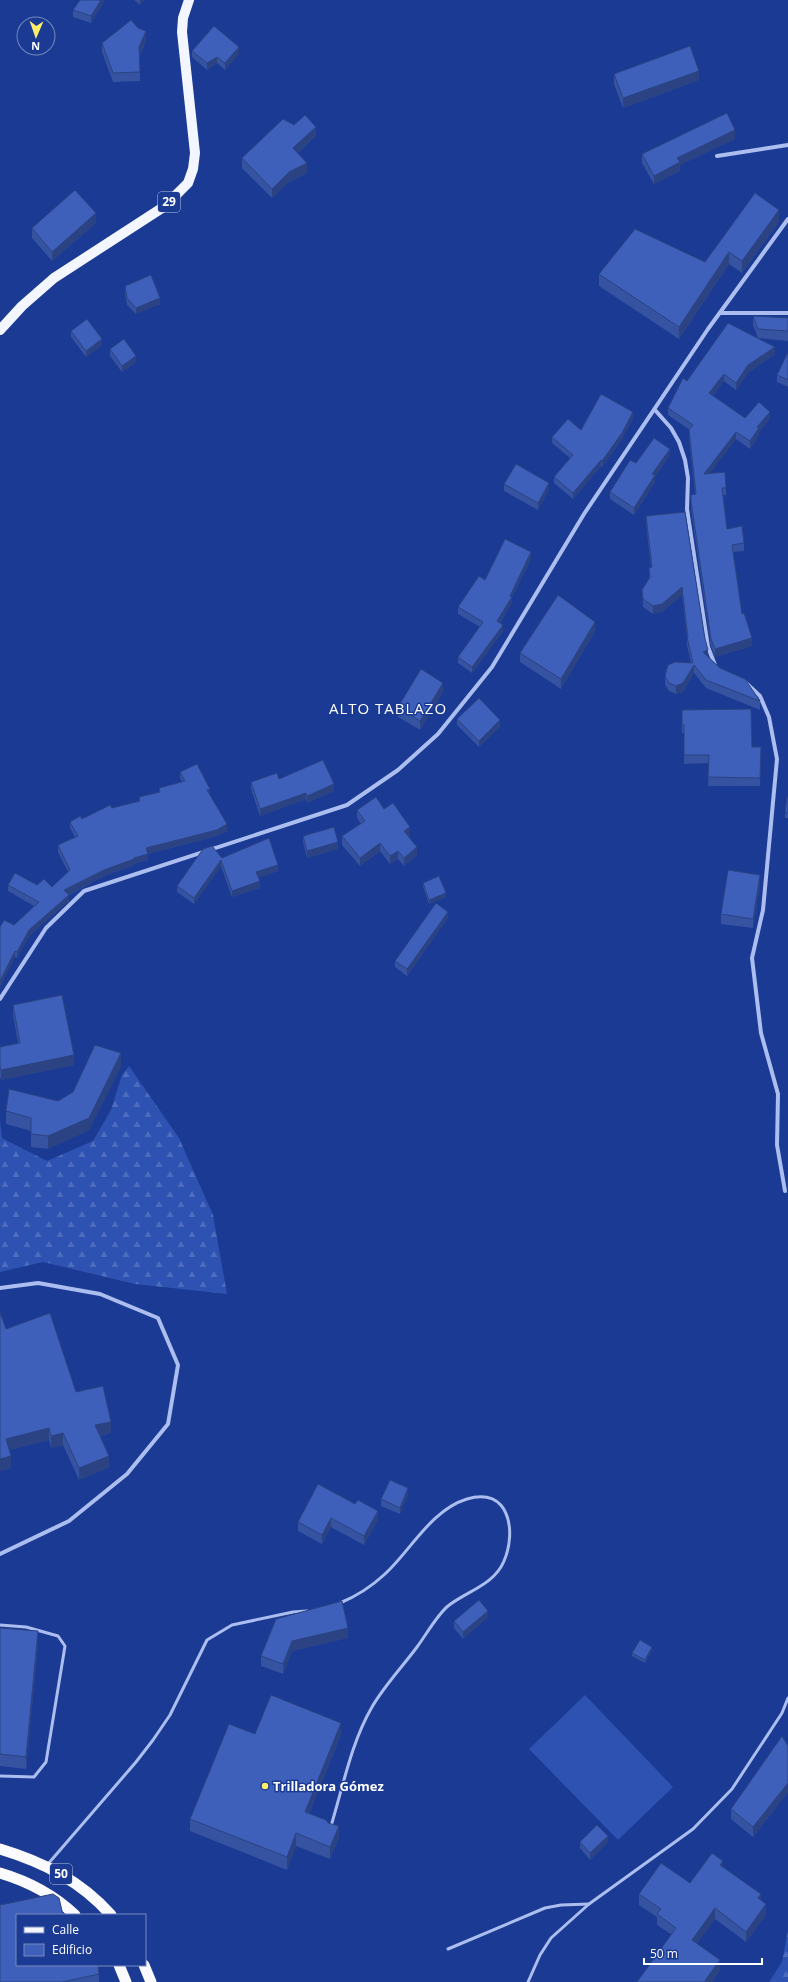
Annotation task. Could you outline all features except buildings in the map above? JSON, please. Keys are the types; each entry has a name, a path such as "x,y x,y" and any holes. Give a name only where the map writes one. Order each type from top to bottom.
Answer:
{"highway":[{"name":"50","path":"0,1849 47,1866 87,1890 110,1914"},
{"name":"50","path":"0,1873 20,1879 40,1890 55,1899 74,1914"},
{"path":"119,1966 126,1982"},
{"path":"144,1966 151,1982"}],"main road":[{"name":"29","path":"0,330 22,306 54,278 162,208 188,183 193,169 195,153 182,32 183,18 189,0"}],"street":[{"path":"717,156 788,145"},
{"path":"1,997 46,928 84,891 347,805 404,765 438,734 492,667 584,514 720,313 788,219"},
{"path":"720,313 788,313"},
{"path":"655,410 671,428 679,442 685,460 688,478 687,508 708,647 714,664 720,669"},
{"path":"739,680 747,682 760,696 769,717 777,759 763,910 752,958 761,1033 778,1094 777,1145 786,1191"},
{"path":"0,1288 38,1283 100,1294 158,1318 178,1365 168,1424 127,1474 69,1521 0,1554"}],"lane":[{"path":"329,1833 356,1743 372,1706 448,1606 480,1587 496,1575 504,1562 508,1549 509,1534 505,1511 500,1502 490,1497 478,1496 453,1505 439,1516 385,1574 364,1591 335,1606"},
{"path":"47,1866 153,1740 170,1715 207,1640 232,1625 293,1612 308,1611"},
{"path":"0,1626 26,1628 58,1636 65,1646 46,1762 34,1777 0,1776"},
{"path":"528,1982 540,1955 551,1938 589,1904 693,1828 732,1789 782,1713 788,1698"},
{"path":"448,1949 545,1908 561,1905 589,1904"}],"green space":[{"path":"129,1066 179,1138 213,1215 227,1294 135,1284 43,1262 0,1272 0,1120 2,1138 47,1161 93,1141 111,1110 122,1075"},
{"path":"585,1695 673,1787 618,1840 529,1749"},
{"path":"788,1930 788,1982 769,1982 782,1962"}],"place":[{"name":"Trilladora Gómez","path":"265,1786"}],"district":[{"name":"ALTO TABLAZO","path":"388,709"}]}
